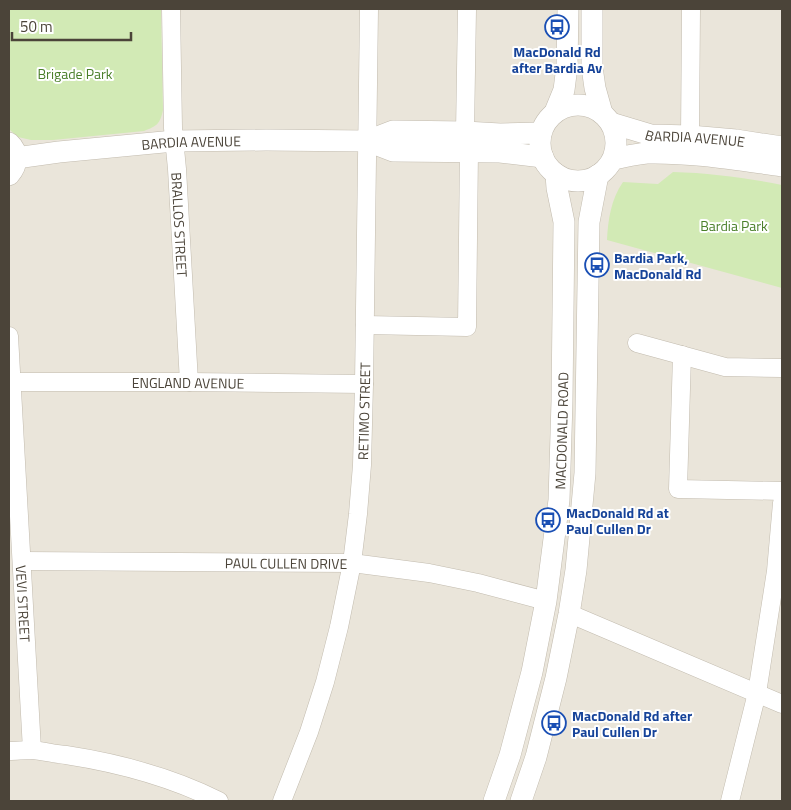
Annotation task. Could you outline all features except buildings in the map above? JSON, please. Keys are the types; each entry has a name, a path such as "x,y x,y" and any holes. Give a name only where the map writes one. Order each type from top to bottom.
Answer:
{"street":[{"name":"BRALLOS STREET","path":"171,9 174,141 189,382"},
{"name":"RETIMO STREET","path":"282,801 309,732 325,682 339,628 352,563 358,514 362,465 364,384 369,9"},
{"path":"365,325 468,327 467,9"},
{"path":"555,112 564,90 567,66 568,9"},
{"path":"592,9 592,67 595,88 606,118 616,134 616,147 613,159 598,176 588,180 566,179 548,167 540,145 541,133 546,121 555,112 566,107 579,105 591,107 606,118"},
{"path":"690,136 691,9"},
{"name":"BARDIA AVENUE","path":"606,118 651,135 736,140 782,147"},
{"name":"BARDIA AVENUE","path":"11,158 174,141 367,141 393,151 467,142 500,134 541,133"},
{"name":"BARDIA AVENUE","path":"467,142 500,152 543,157"},
{"name":"BARDIA AVENUE","path":"613,159 646,153 726,158 782,166"},
{"name":"MACDONALD ROAD","path":"494,801 510,755 530,682 546,601 559,500 564,222 556,174"},
{"name":"MACDONALD ROAD","path":"521,801 536,757 556,678 576,570 585,473 590,222 598,176"},
{"name":"VEVI STREET","path":"9,336 32,750"},
{"path":"637,343 725,367 782,368"},
{"path":"682,355 678,489 782,491"},
{"name":"ENGLAND AVENUE","path":"12,382 364,384"},
{"path":"730,801 757,693 776,571 782,503"},
{"name":"PAUL CULLEN DRIVE","path":"22,561 352,563 428,573 478,583 546,601"},
{"path":"569,614 782,704"},
{"path":"9,751 32,750 92,759 166,779 219,801"}],"shaded area":[{"path":"9,9 782,9 782,801 9,801"}],"green space":[{"name":"Brigade Park","path":"9,9 161,9 163,110 159,121 155,126 144,131 53,140 31,140 18,137 10,130 9,126"},
{"name":"Bardia Park","path":"673,172 728,176 782,185 782,288 607,240 611,210 623,182 658,184"}],"place":[{"name":"MacDonald Rd after Bardia Av","path":"557,27"},
{"name":"Bardia Park, MacDonald Rd","path":"597,265"},
{"name":"MacDonald Rd at Paul Cullen Dr","path":"548,520"},
{"name":"MacDonald Rd after Paul Cullen Dr","path":"554,723"}]}
